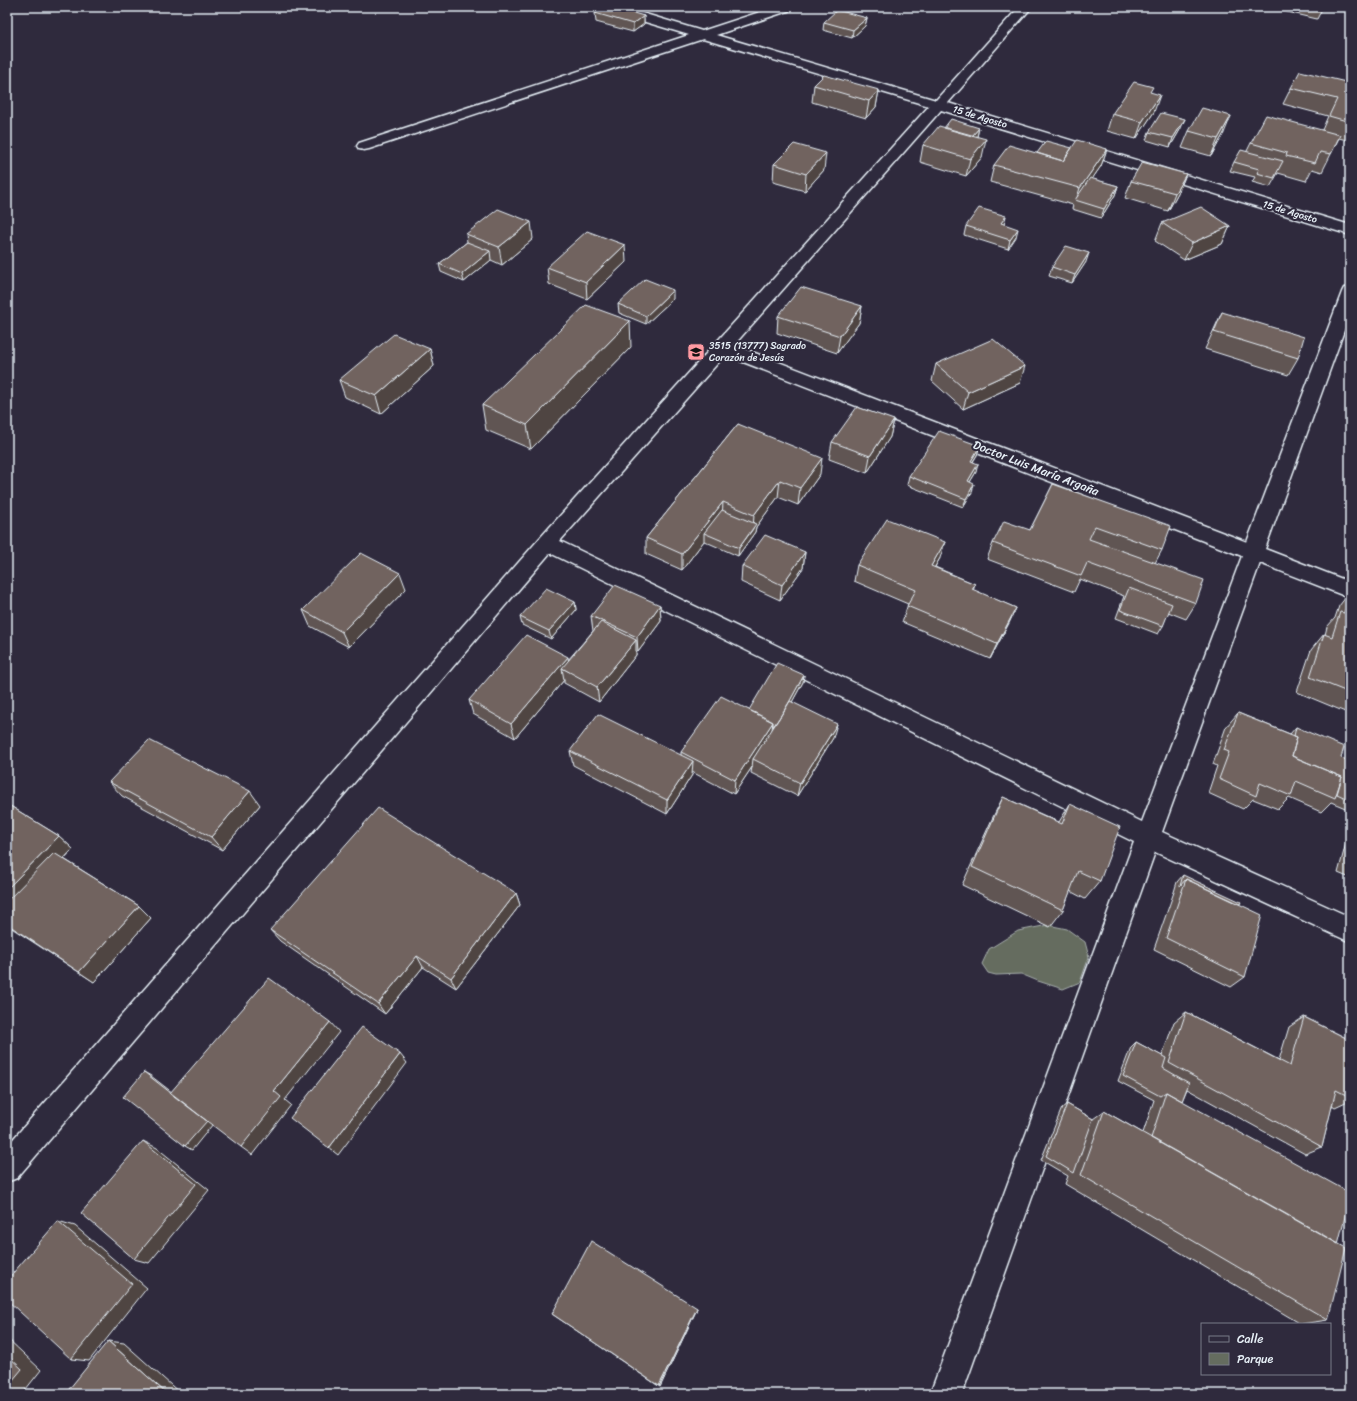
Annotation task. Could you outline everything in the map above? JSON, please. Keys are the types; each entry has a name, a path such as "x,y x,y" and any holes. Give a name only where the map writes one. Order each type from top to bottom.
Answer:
{"street":[{"name":"15 de Agosto","path":"609,7 939,105 1350,230"},
{"path":"364,146 787,7"},
{"path":"7,1168 547,543 1026,7"},
{"path":"946,1394 1148,837 1350,292"},
{"name":"Doctor Luis María Argaña","path":"722,347 1350,590"},
{"path":"547,543 1148,837 1350,930"}],"green space":[{"path":"1048,925 1067,929 1085,942 1089,957 1080,982 1063,989 1021,974 996,975 988,973 982,964 989,949 1018,931"}],"building":[{"path":"604,7 613,7 644,16 633,24 595,13"},
{"path":"837,10 867,18 853,30 824,22"},
{"path":"1300,71 1350,83 1350,122 1329,116 1337,99 1291,88"},
{"path":"824,75 879,90 869,101 814,85"},
{"path":"1134,82 1153,87 1150,92 1160,95 1142,122 1112,114"},
{"path":"1202,108 1231,116 1218,139 1189,131"},
{"path":"1161,113 1185,119 1173,138 1149,132"},
{"path":"1266,115 1340,135 1331,154 1320,152 1315,163 1286,156 1287,153 1251,143"},
{"path":"951,119 979,128 972,136 944,128"},
{"path":"939,126 986,139 970,159 923,145"},
{"path":"1077,140 1107,149 1080,188 994,165 1009,145 1063,161"},
{"path":"1046,141 1072,148 1063,161 1037,153"},
{"path":"794,144 826,153 806,174 774,164"},
{"path":"1241,150 1283,161 1274,178 1257,173 1259,169 1234,162"},
{"path":"1142,162 1186,174 1175,193 1131,181"},
{"path":"1090,178 1118,186 1104,209 1075,200"},
{"path":"1201,207 1230,226 1192,243 1162,223"},
{"path":"979,208 1006,216 1001,223 1018,229 1010,240 966,226"},
{"path":"498,209 531,222 499,247 466,234"},
{"path":"587,231 625,245 586,282 547,267"},
{"path":"467,242 490,251 462,274 439,264"},
{"path":"1066,246 1089,253 1075,275 1052,267"},
{"path":"645,279 673,290 646,316 618,304"},
{"path":"801,287 862,306 840,336 778,316"},
{"path":"586,305 630,321 527,425 482,405"},
{"path":"1222,312 1304,337 1298,358 1214,332"},
{"path":"394,334 430,349 376,396 339,380"},
{"path":"993,339 1025,366 968,392 936,364"},
{"path":"857,407 894,420 870,456 832,442"},
{"path":"738,424 822,458 800,488 780,480 754,515 723,502 682,554 646,538"},
{"path":"939,431 980,446 971,461 978,464 968,481 974,484 966,499 909,476"},
{"path":"1053,484 1171,526 1162,550 1095,526 1089,539 1204,580 1196,603 1087,563 1081,576 993,543 1004,521 1030,530"},
{"path":"722,510 756,524 739,548 704,533"},
{"path":"887,519 945,542 931,566 975,584 972,589 1016,608 997,644 907,606 916,590 857,565"},
{"path":"765,535 805,552 782,585 742,566"},
{"path":"361,553 400,573 342,632 303,610"},
{"path":"615,585 660,605 637,637 591,616"},
{"path":"546,588 575,602 549,631 520,617"},
{"path":"1129,588 1172,604 1163,626 1120,610"},
{"path":"1350,595 1350,693 1310,677 1324,634 1332,637 1340,612 1344,613"},
{"path":"601,622 636,640 597,687 562,668"},
{"path":"526,635 568,657 511,724 469,700"},
{"path":"777,663 804,675 786,708 773,727 773,722 749,710"},
{"path":"721,696 773,722 735,780 681,752"},
{"path":"790,701 837,724 800,783 753,759"},
{"path":"1238,713 1297,737 1292,756 1342,777 1335,798 1296,781 1291,796 1260,783 1256,796 1219,779 1229,752 1224,750"},
{"path":"598,714 693,761 667,800 570,751"},
{"path":"1296,727 1344,747 1341,758 1350,761 1350,800 1337,794 1342,777 1292,756 1297,737 1294,736"},
{"path":"149,740 250,791 211,837 109,782"},
{"path":"1003,797 1062,824 1070,804 1120,827 1100,881 1078,871 1063,910 972,867"},
{"path":"7,804 59,836 7,889"},
{"path":"378,808 516,893 451,978 417,956 378,1004 270,930"},
{"path":"54,853 139,906 79,972 7,924 7,901"},
{"path":"1183,875 1241,902 1240,904 1186,879 1180,886"},
{"path":"1186,879 1262,915 1245,977 1166,938"},
{"path":"269,978 330,1022 274,1091 281,1097 241,1147 170,1093"},
{"path":"1186,1012 1290,1066 1304,1017 1350,1040 1350,1097 1336,1090 1322,1147 1169,1063"},
{"path":"362,1027 400,1054 329,1148 290,1118"},
{"path":"1136,1042 1166,1058 1163,1068 1189,1083 1182,1101 1166,1092 1160,1096 1123,1076"},
{"path":"144,1072 207,1121 185,1146 123,1097"},
{"path":"1166,1092 1350,1193 1338,1244 1151,1138"},
{"path":"1067,1104 1093,1119 1074,1173 1046,1156"},
{"path":"1104,1111 1346,1248 1328,1320 1081,1175"},
{"path":"143,1141 196,1184 134,1259 81,1213"},
{"path":"58,1221 132,1284 71,1359 7,1300 7,1280"},
{"path":"591,1241 697,1308 659,1386 552,1314"},
{"path":"108,1341 167,1394 65,1394"},
{"path":"7,1355 22,1369 7,1387"}],"place":[{"name":"3515 (13777) Sagrado Corazón de Jesús","path":"696,352"}]}
